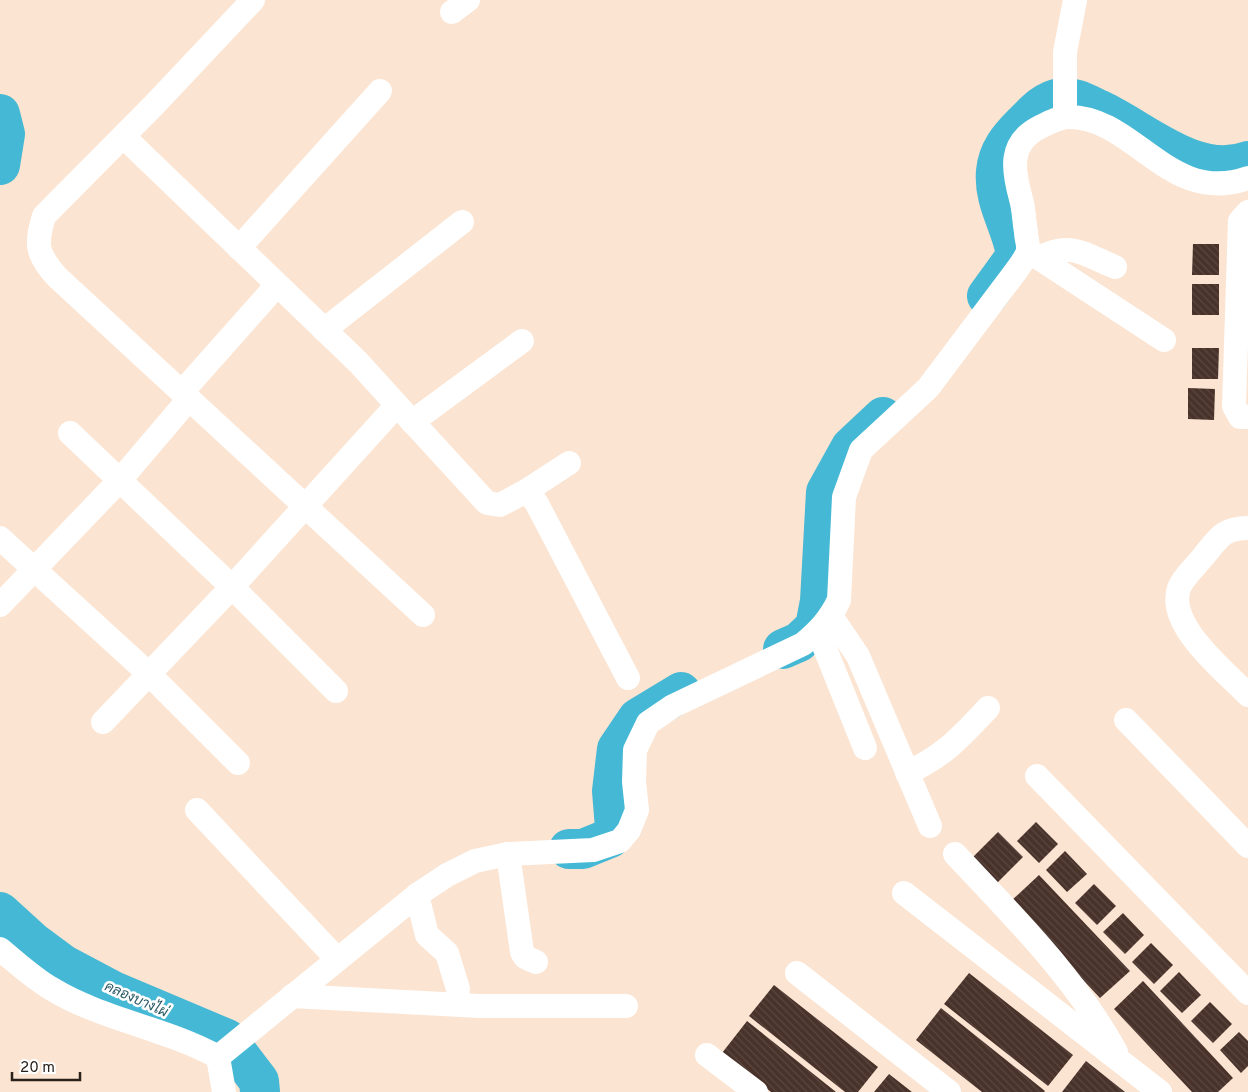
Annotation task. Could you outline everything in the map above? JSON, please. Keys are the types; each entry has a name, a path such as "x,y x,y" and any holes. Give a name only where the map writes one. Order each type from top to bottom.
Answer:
{"street":[{"path":"253,0 124,137 44,216 38,236 42,259 57,277 423,615"},
{"path":"1075,0 1066,52 1065,103 1029,133 1016,154 1014,166 1016,183 1033,254 1164,340"},
{"path":"239,248 380,91"},
{"path":"1065,103 1181,176 1210,184 1233,183 1248,178"},
{"path":"124,137 324,330 488,503 500,505 526,491 569,463"},
{"path":"1248,212 1240,221 1242,310 1234,406 1240,416 1248,417"},
{"path":"324,330 462,222"},
{"path":"0,949 52,990 107,1014 203,1049 224,1052 417,895 447,875 476,861 508,854 593,850 620,841 630,830 637,810 634,782 635,750 648,723 673,706 803,644 825,623 838,600 844,497 862,450 928,388 1016,271 1033,254 1062,248 1073,250 1115,267"},
{"path":"0,605 120,480 185,395 277,285"},
{"path":"103,722 232,587 306,506 404,414 522,342"},
{"path":"70,433 232,587 336,691"},
{"path":"526,491 536,502 545,517 628,678"},
{"path":"1244,533 1222,534 1180,587 1177,607 1186,630 1248,695"},
{"path":"0,538 149,674 238,763"},
{"path":"825,623 865,748"},
{"path":"825,623 858,656 930,826"},
{"path":"907,772 930,762 953,746 988,708"},
{"path":"1126,720 1248,846"},
{"path":"1037,776 1248,993"},
{"path":"197,810 337,959"},
{"path":"508,854 522,952 525,957 536,962"},
{"path":"955,854 1043,948 1102,1028 1120,1061"},
{"path":"904,893 1160,1092"},
{"path":"417,895 427,935 447,953 458,989"},
{"path":"796,973 949,1092"},
{"path":"292,996 480,1006 626,1006"},
{"path":"224,1052 224,1092"},
{"path":"708,1054 756,1092"}],"building":[{"path":"1193,244 1219,244 1219,275 1192,275"},
{"path":"1192,284 1219,284 1219,315 1192,315"},
{"path":"1192,348 1219,348 1218,379 1192,379"},
{"path":"1188,388 1215,389 1214,420 1188,419"},
{"path":"1036,822 1058,844 1039,863 1017,841"},
{"path":"998,832 1023,857 994,886 969,861"},
{"path":"1065,851 1087,874 1067,892 1046,870"},
{"path":"1039,875 1130,971 1100,998 1010,902"},
{"path":"1094,884 1116,906 1097,925 1075,903"},
{"path":"1123,913 1144,935 1125,954 1103,932"},
{"path":"1151,943 1173,965 1154,984 1132,962"},
{"path":"1179,972 1201,995 1182,1013 1160,991"},
{"path":"969,973 1073,1055 1048,1086 944,1004"},
{"path":"1143,981 1233,1078 1218,1092 1192,1092 1114,1009"},
{"path":"774,985 878,1067 858,1092 845,1092 749,1016"},
{"path":"1210,1002 1232,1024 1213,1043 1191,1021"},
{"path":"941,1008 1045,1091 982,1092 916,1040"},
{"path":"747,1021 836,1092 771,1092 722,1053"},
{"path":"1239,1032 1248,1041 1248,1066 1241,1073 1220,1050"},
{"path":"1086,1061 1125,1092 1062,1092"},
{"path":"889,1074 912,1092 874,1092"}],"waterway":[{"path":"987,296 1016,256 997,194 996,171 999,157 1013,134 1044,104 1060,98 1080,101 1190,159 1209,164 1229,165 1248,161"},
{"name":"คลองบางไผ่","path":"0,114 5,134 0,165"},
{"path":"783,649 799,642 815,627 820,601 826,492 851,447 883,417"},
{"path":"569,849 583,849 610,838 615,828 612,791 617,749 638,718 681,692"},
{"name":"คลองบางไผ่","path":"0,912 33,942 64,965 113,991 227,1039 259,1081 260,1092"}]}
